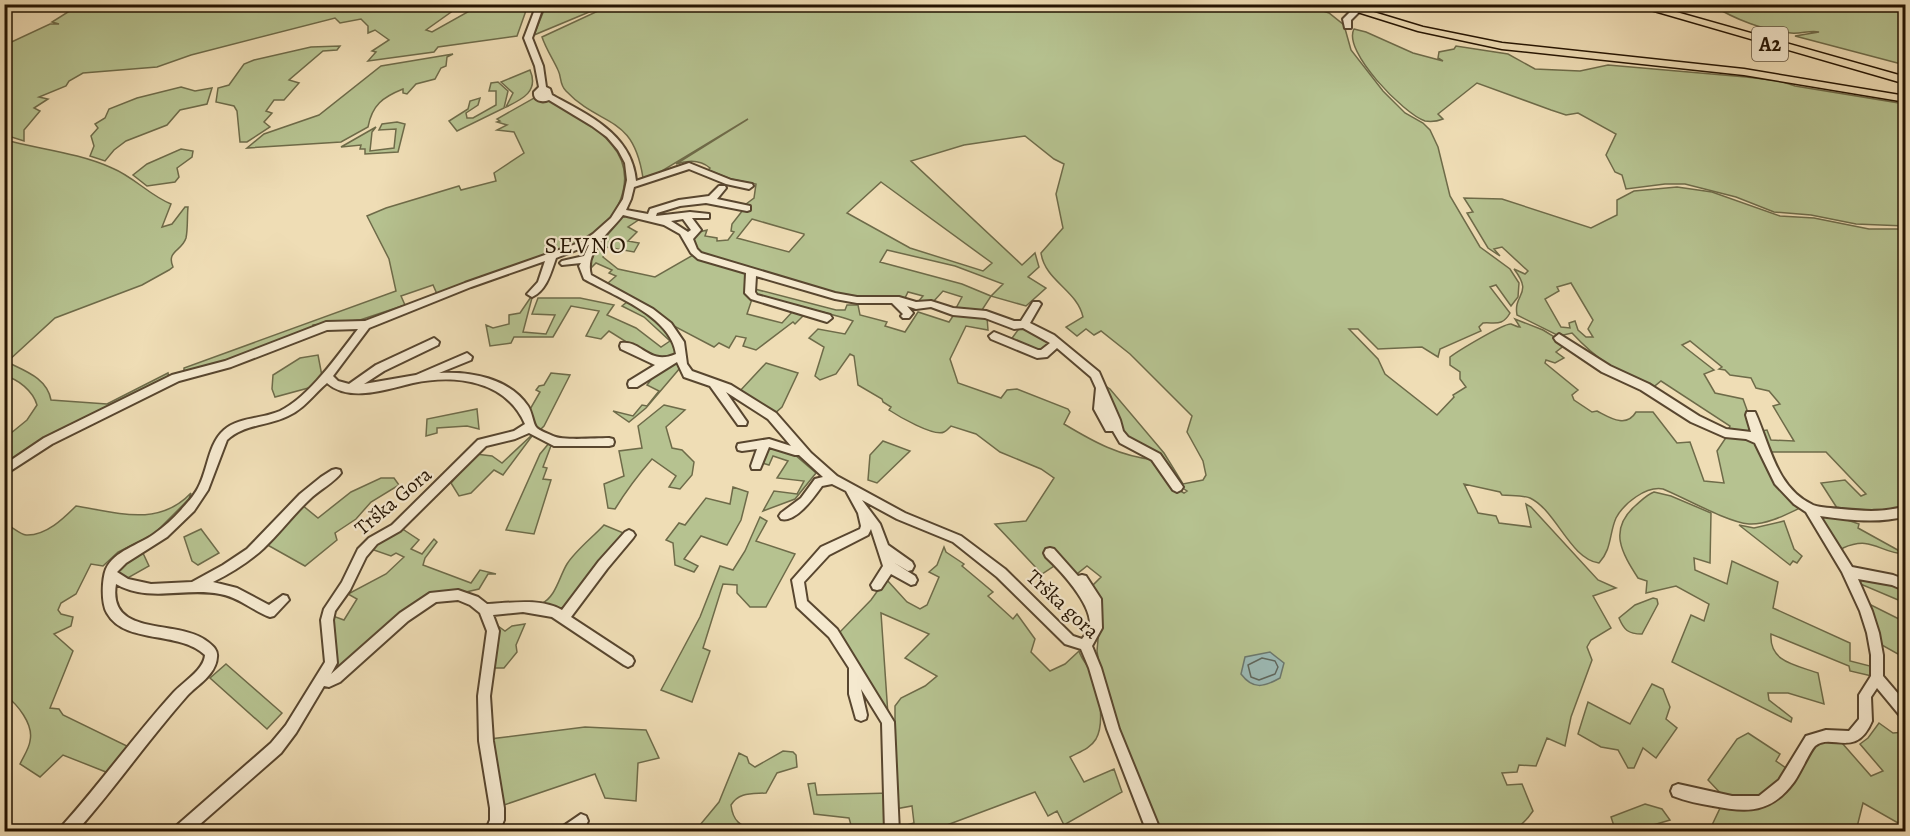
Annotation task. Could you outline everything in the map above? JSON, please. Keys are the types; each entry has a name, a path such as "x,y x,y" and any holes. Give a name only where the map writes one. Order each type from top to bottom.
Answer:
{"highway":[{"name":"A2","path":"1635,4 1905,81"},
{"name":"A2","path":"1654,4 1905,75"}],"main road":[{"path":"1336,4 1421,29 1502,46 1744,72 1905,99"}],"street":[{"path":"541,4 528,38 539,66 545,93 602,128 617,141 631,165 638,184"},
{"path":"1348,26 1347,19 1356,11"},
{"path":"565,263 587,259 598,236 621,212 638,184 689,166 722,184 749,186"},
{"path":"638,184 656,188"},
{"path":"707,200 717,195 722,184"},
{"path":"747,208 707,200 679,203 654,211 656,218 688,238 695,254 751,273 861,304 895,301 916,306 931,304 953,311 986,315 1014,325 1024,324 1057,343 1095,375 1118,432 1128,443 1156,457 1177,487"},
{"path":"621,212 656,218 706,216"},
{"path":"686,217 696,230 688,238"},
{"path":"4,471 48,441 176,378 242,359 326,326 366,325 468,285 552,256 598,236"},
{"path":"532,294 542,283 552,256"},
{"name":"Trška gora","path":"587,259 584,271 586,278 658,316 675,336 688,374 714,384 772,416 833,479 901,516 957,539 1001,573 1069,640 1085,645 1095,668 1113,729 1154,831"},
{"path":"751,273 750,293 754,297 827,318"},
{"path":"895,301 908,313 906,316"},
{"path":"1024,324 1036,304"},
{"path":"66,831 109,783 178,697 209,667 213,660 212,653 198,642 134,628 121,620 111,610 107,598 115,563 162,535 198,498 206,487 221,440 227,433 245,424 284,414 296,406 327,377 366,325"},
{"path":"994,336 1037,354 1043,354 1057,343"},
{"path":"1559,338 1606,369 1646,387 1695,419 1725,433 1747,435 1759,440"},
{"path":"351,387 380,368 434,342"},
{"path":"625,346 657,362 667,362"},
{"path":"633,384 667,362 681,356"},
{"path":"414,379 442,365 467,357"},
{"path":"327,377 332,383 351,387 380,388 414,379 450,377 474,379 503,388 525,409 531,425 529,428 554,442 609,442"},
{"name":"Trška gora","path":"714,384 742,422"},
{"path":"1101,388 1098,406 1110,428"},
{"path":"1678,791 1712,800 1759,804 1767,799 1793,772 1811,741 1826,736 1852,736 1866,721 1865,695 1877,678 1879,659 1876,635 1849,572 1810,508 1787,489 1759,440 1751,415"},
{"name":"Trška Gora","path":"180,831 276,748 322,680 331,663 327,620 330,609 346,586 362,553 373,541 396,528 482,443 493,438 520,434 529,428"},
{"path":"756,466 764,445"},
{"path":"742,447 779,445 795,451 803,450"},
{"path":"194,587 243,559 313,488 336,473"},
{"path":"785,516 805,501 819,482 833,479"},
{"path":"849,487 863,512 867,526 864,532 825,550 798,580 801,603 833,633 888,722 892,831"},
{"path":"1810,508 1880,518 1905,511"},
{"path":"863,512 871,517 889,567 911,580"},
{"path":"564,617 603,565 630,535"},
{"path":"883,548 908,566"},
{"name":"Trška Gora","path":"1050,553 1062,563 1077,584 1096,624"},
{"path":"877,585 889,567"},
{"path":"1849,572 1893,580 1905,586"},
{"path":"111,575 136,589 194,587 223,589 270,612 283,600"},
{"name":"Trška Gora","path":"1082,580 1095,599 1096,624 1091,639 1085,645"},
{"path":"322,680 329,681 336,678 404,617 434,597 458,595 474,601 485,610 493,631 484,696 486,741 497,808 497,820 492,831"},
{"path":"485,610 523,607 545,610 564,617 628,661"},
{"path":"855,668 855,694 861,715"},
{"path":"1877,678 1905,713"},
{"path":"567,831 581,821"}],"green space":[{"path":"546,4 606,5 534,35"},
{"path":"613,4 1303,4 1329,13 1344,25 1351,50 1383,91 1405,113 1423,123 1430,130 1438,147 1450,196 1480,247 1510,269 1519,283 1518,297 1511,306 1496,285 1490,287 1510,313 1504,320 1498,323 1483,323 1479,327 1481,331 1440,349 1438,357 1422,347 1378,349 1358,329 1349,329 1378,359 1385,374 1437,415 1454,397 1453,395 1466,387 1460,379 1460,372 1450,365 1450,357 1507,325 1520,327 1515,319 1543,330 1566,344 1556,352 1564,358 1555,363 1546,360 1545,363 1578,390 1572,395 1574,400 1592,412 1597,411 1622,421 1632,417 1636,412 1653,412 1677,443 1690,442 1704,481 1724,483 1717,451 1727,436 1736,436 1756,442 1802,507 1770,521 1749,524 1718,514 1663,489 1650,490 1630,501 1620,512 1606,552 1599,563 1589,560 1580,553 1548,513 1530,498 1502,495 1500,492 1464,484 1478,513 1496,516 1499,523 1531,527 1526,504 1531,507 1598,580 1616,588 1593,596 1611,628 1591,640 1587,647 1592,660 1571,717 1565,746 1547,738 1536,766 1519,765 1517,772 1502,773 1507,785 1522,784 1533,811 1527,819 1512,829 1501,832 1158,831 1116,726 1112,702 1099,663 1097,651 1100,616 1091,587 1101,577 1087,566 1077,574 1088,589 1054,559 1054,566 1042,574 995,524 1026,521 1054,478 1041,469 1000,452 976,434 951,426 944,432 932,432 889,410 891,407 882,399 858,385 854,356 850,354 836,374 820,380 815,376 824,347 809,338 818,329 845,334 853,321 765,297 753,293 751,288 836,310 845,310 847,305 858,305 860,315 887,322 885,326 905,332 918,312 949,322 955,313 987,317 988,330 966,326 950,359 958,383 1001,398 1007,390 1017,389 1068,409 1070,412 1064,424 1107,447 1155,460 1175,488 1184,493 1187,491 1178,485 1162,460 1122,436 1104,385 1110,389 1164,453 1183,484 1203,480 1206,475 1203,461 1187,432 1192,416 1130,354 1101,331 1094,335 1086,329 1077,336 1066,327 1083,317 1080,308 1048,271 1041,253 1063,228 1056,194 1064,164 1025,136 964,145 911,161 1022,265 1035,253 1039,267 1028,277 1046,288 1026,306 991,296 982,310 955,310 962,297 943,291 933,302 917,303 923,296 908,292 904,300 842,296 706,257 696,247 695,233 707,230 705,236 717,238 717,241 728,240 734,232 731,231 732,224 743,210 751,208 746,207 746,204 754,198 756,184 731,179 708,170 710,168 698,162 689,161 676,164 748,119 647,180 643,178 632,142 623,132 579,103 564,88 542,37","holes":["881,182 992,263 983,271 910,248 847,213","752,219 804,234 789,252 737,238","887,250 955,266 1003,284 991,296 962,284 880,262"]},
{"path":"79,5 461,5 426,30 432,32 480,5 528,5 517,36 438,47 434,52 368,61 376,52 372,51 389,40 375,30 368,33 368,26 361,19 340,23 335,18 191,55 157,67 83,73 69,81 66,86 39,97 48,99 34,108 40,111 24,130 24,141 5,135 5,45 50,24 59,24 52,22"},
{"path":"1712,5 1905,5 1905,65 1795,36 1819,32 1791,33 1760,27"},
{"path":"1354,29 1413,53 1443,61 1438,58 1439,52 1454,49 1456,46 1508,54 1535,69 1580,71 1608,65 1746,77 1905,104 1905,226 1856,224 1811,215 1774,212 1736,197 1685,184 1626,189 1622,175 1615,172 1606,155 1616,134 1578,113 1566,115 1477,83 1438,114 1443,119 1425,121 1403,107 1377,81 1357,52 1353,39"},
{"path":"340,46 337,50 323,51 289,80 299,83 284,100 274,100 266,111 272,113 264,122 270,127 247,142 240,142 237,111 234,106 216,102 218,88 229,85 244,64 254,60 311,47"},
{"path":"453,54 447,57 446,66 441,68 435,79 416,84 407,94 403,93 403,89 384,99 372,113 368,127 341,142 247,148 264,134 319,115 381,66"},
{"path":"530,70 531,89 518,101 506,107 513,93 501,82"},
{"path":"498,82 508,91 504,108 457,131 449,121 468,109 470,101 480,98 478,105 466,113 467,118 473,118 496,105 496,91 489,91 491,83"},
{"path":"181,87 195,91 212,88 207,104 180,110 167,125 126,141 105,161 90,156 94,146 91,136 98,128 95,124 105,118 109,109 137,98"},
{"path":"541,94 579,117 605,137 619,156 623,167 624,189 615,211 592,235 567,247 437,294 433,285 401,296 405,305 360,320 313,325 312,330 236,360 184,372 184,368 396,291 389,259 367,216 459,186 461,190 496,181 494,173 524,153 514,132 497,130 507,125 497,122 500,121 497,119"},
{"path":"397,122 405,124 398,152 365,154 365,149 360,149 361,145 341,147 376,127 372,132 370,151 394,148 396,129 379,130 382,124"},
{"path":"5,140 86,159 120,172 171,204 162,227 172,224 185,207 188,207 186,238 173,254 171,262 173,267 142,285 55,318 7,362 28,372 40,381 49,392 51,400 107,404 168,373 169,379 5,468 5,438 27,420 37,405 24,386 5,376"},
{"path":"181,149 193,151 192,157 177,168 179,177 175,182 147,186 133,175 147,164"},
{"path":"1677,187 1712,192 1780,216 1814,218 1869,229 1905,229 1906,350 1902,351 1906,353 1905,508 1864,514 1837,508 1821,483 1845,480 1861,496 1866,494 1826,452 1767,452 1760,431 1767,430 1771,440 1794,441 1773,406 1780,404 1769,391 1756,388 1751,378 1730,375 1725,370 1719,369 1722,367 1690,341 1682,345 1714,370 1704,374 1715,393 1743,399 1756,435 1728,431 1730,426 1661,381 1651,389 1609,365 1590,351 1572,333 1559,336 1517,315 1518,302 1523,289 1514,269 1525,274 1528,271 1502,247 1494,249 1500,256 1488,248 1467,213 1473,212 1464,198 1502,199 1591,228 1617,215 1617,200 1634,191","holes":["1571,283 1593,320 1588,329 1593,337 1586,337 1578,330 1575,321 1569,323 1570,328 1561,327 1545,299 1559,291 1557,287"]},
{"path":"622,214 643,217 628,227 637,232 628,241 639,243 634,252 607,247 603,257 618,269 655,277 693,255 747,274 752,299 747,314 782,323 793,311 805,314 795,324 793,322 756,350 743,346 746,338 736,336 729,348 719,343 714,347 670,324 655,310 617,293 603,282 608,283 616,276 609,273 612,270 596,263 589,270 588,266 600,243"},
{"path":"533,294 523,332 546,334 555,315 532,314 538,298 580,298 614,305 607,315 636,328 661,347 670,341 644,317 622,306 627,302 651,316 663,328 672,343 675,352 672,356 655,360 609,331 601,339 586,336 599,311 571,306 553,337 514,337 511,343 490,346 486,325 493,328 509,324 509,315 520,313"},
{"path":"1021,326 1051,344 1046,348 1036,350 1010,341"},
{"path":"318,355 322,376 312,387 275,397 272,389 273,375 300,358"},
{"path":"677,359 680,368 646,408 629,422 613,411 633,416 642,405 647,406 659,391 647,385 653,377"},
{"path":"766,363 798,373 782,407 774,414 738,393"},
{"path":"551,373 570,375 540,430 536,429 529,411 540,392 536,390 539,386 544,385"},
{"path":"664,405 685,410 666,427 672,448 682,450 694,462 692,475 680,489 669,487 676,476 652,459 632,483 615,509 608,508 604,484 624,476 619,451 642,448 638,426"},
{"path":"477,409 479,429 467,426 437,428 437,433 426,436 427,419"},
{"path":"534,433 537,436 532,436 503,475 494,470 471,493 459,496 451,483 476,454 492,456 502,463"},
{"path":"883,441 910,451 877,483 868,480 870,455"},
{"path":"550,442 552,443 543,467 547,468 543,479 551,480 534,534 506,530 540,454"},
{"path":"775,446 795,455 816,473 795,499 763,511 774,491 797,494 804,481 777,478 788,461 773,456 769,465 762,463 767,447"},
{"path":"381,478 394,478 399,485 371,502 356,519 335,533 337,540 305,566 264,543 302,505 318,518 351,492"},
{"path":"733,487 748,492 741,520 727,545 701,536 684,559 698,566 694,572 675,565 673,543 666,540 679,523 685,525 706,498 730,504"},
{"path":"1654,492 1671,496 1711,513 1710,563 1694,558 1695,570 1727,584 1732,561 1778,582 1773,608 1850,643 1850,661 1874,667 1876,677 1850,671 1849,666 1771,634 1774,651 1779,657 1792,665 1818,673 1824,704 1788,693 1768,693 1769,700 1792,718 1791,722 1672,662 1691,615 1704,621 1709,604 1676,586 1646,593 1647,581 1638,578 1627,560 1620,542 1622,524 1635,506"},
{"path":"191,493 189,499 154,534 118,552 103,566 91,564 76,594 61,603 58,610 61,614 73,617 71,626 54,634 73,651 50,708 59,709 63,715 131,748 111,774 63,755 40,777 20,764 31,735 27,721 15,704 5,695 5,524 23,534 33,535 54,525 76,506 122,514 152,514 179,504"},
{"path":"1821,511 1859,524 1858,528 1905,554 1861,543 1843,548 1841,553 1818,515"},
{"path":"760,517 767,521 756,541 795,554 766,607 750,607 737,593 737,585 723,584 703,648 710,651 692,702 661,690 700,617 720,566 733,570 745,551"},
{"path":"1784,521 1794,549 1802,556 1797,563 1793,561 1790,565 1739,525 1754,528"},
{"path":"604,525 626,534 568,605 557,610 541,604 554,592 571,559"},
{"path":"401,528 419,540 411,549 422,554 434,539 437,542 425,558 423,565 471,583 480,570 496,574 488,574 479,589 438,593 334,672 333,616 344,620 357,599 348,594 386,574 404,557 396,553 391,556 371,549"},
{"path":"201,529 219,553 198,565 192,561 184,537"},
{"path":"944,547 946,552 964,564 962,566 993,592 988,596 1013,619 1017,614 1035,639 1031,652 1050,671 1065,664 1079,651 1095,682 1099,698 1100,724 1094,742 1070,757 1084,782 1114,769 1122,792 1064,825 1057,811 1048,816 1035,792 931,831 896,831 896,828 914,823 912,806 895,809 895,706 901,698 925,686 937,676 905,658 929,634 881,613 888,715 838,634 871,600 886,579 907,602 920,609 927,605 939,577 929,572 937,565"},
{"path":"142,551 149,566 126,579 114,573 116,566"},
{"path":"1883,579 1905,589 1905,612 1901,610 1903,602 1858,583 1857,580"},
{"path":"1653,598 1657,599 1658,604 1642,634 1627,630 1619,618 1635,605"},
{"path":"1863,601 1905,622 1905,658 1880,644"},
{"path":"525,624 516,645 517,652 504,668 493,668 498,626 505,631 512,626"},
{"path":"226,664 282,713 267,729 210,678"},
{"path":"1652,684 1663,689 1670,707 1666,719 1677,728 1656,758 1643,748 1634,768 1628,768 1618,750 1601,747 1578,734 1588,702 1630,724"},
{"path":"1879,723 1893,733 1905,732 1905,798 1901,799 1905,809 1905,827 1863,803 1856,831 1706,832 1722,804 1750,806 1797,774 1816,744 1826,741 1842,743 1871,776 1883,771 1860,744 1868,738"},
{"path":"585,727 646,730 659,758 638,763 636,801 605,798 595,774 501,806 490,739"},
{"path":"1748,733 1780,754 1776,761 1790,771 1767,797 1726,799 1708,780 1737,739"},
{"path":"783,751 793,752 796,755 797,767 777,773 766,793 742,796 731,805 733,815 738,822 755,831 695,831 719,802 739,753 747,757 749,763 755,767"},
{"path":"815,783 817,795 889,793 888,831 872,831 872,825 851,825 849,818 814,814 808,784"},
{"path":"1645,804 1662,809 1670,820 1633,831 1612,831 1614,826 1611,817"}],"water":[{"path":"1270,652 1284,663 1280,678 1264,685 1250,683 1241,674 1245,657"}],"district":[{"name":"SEVNO","path":"586,245"}]}
